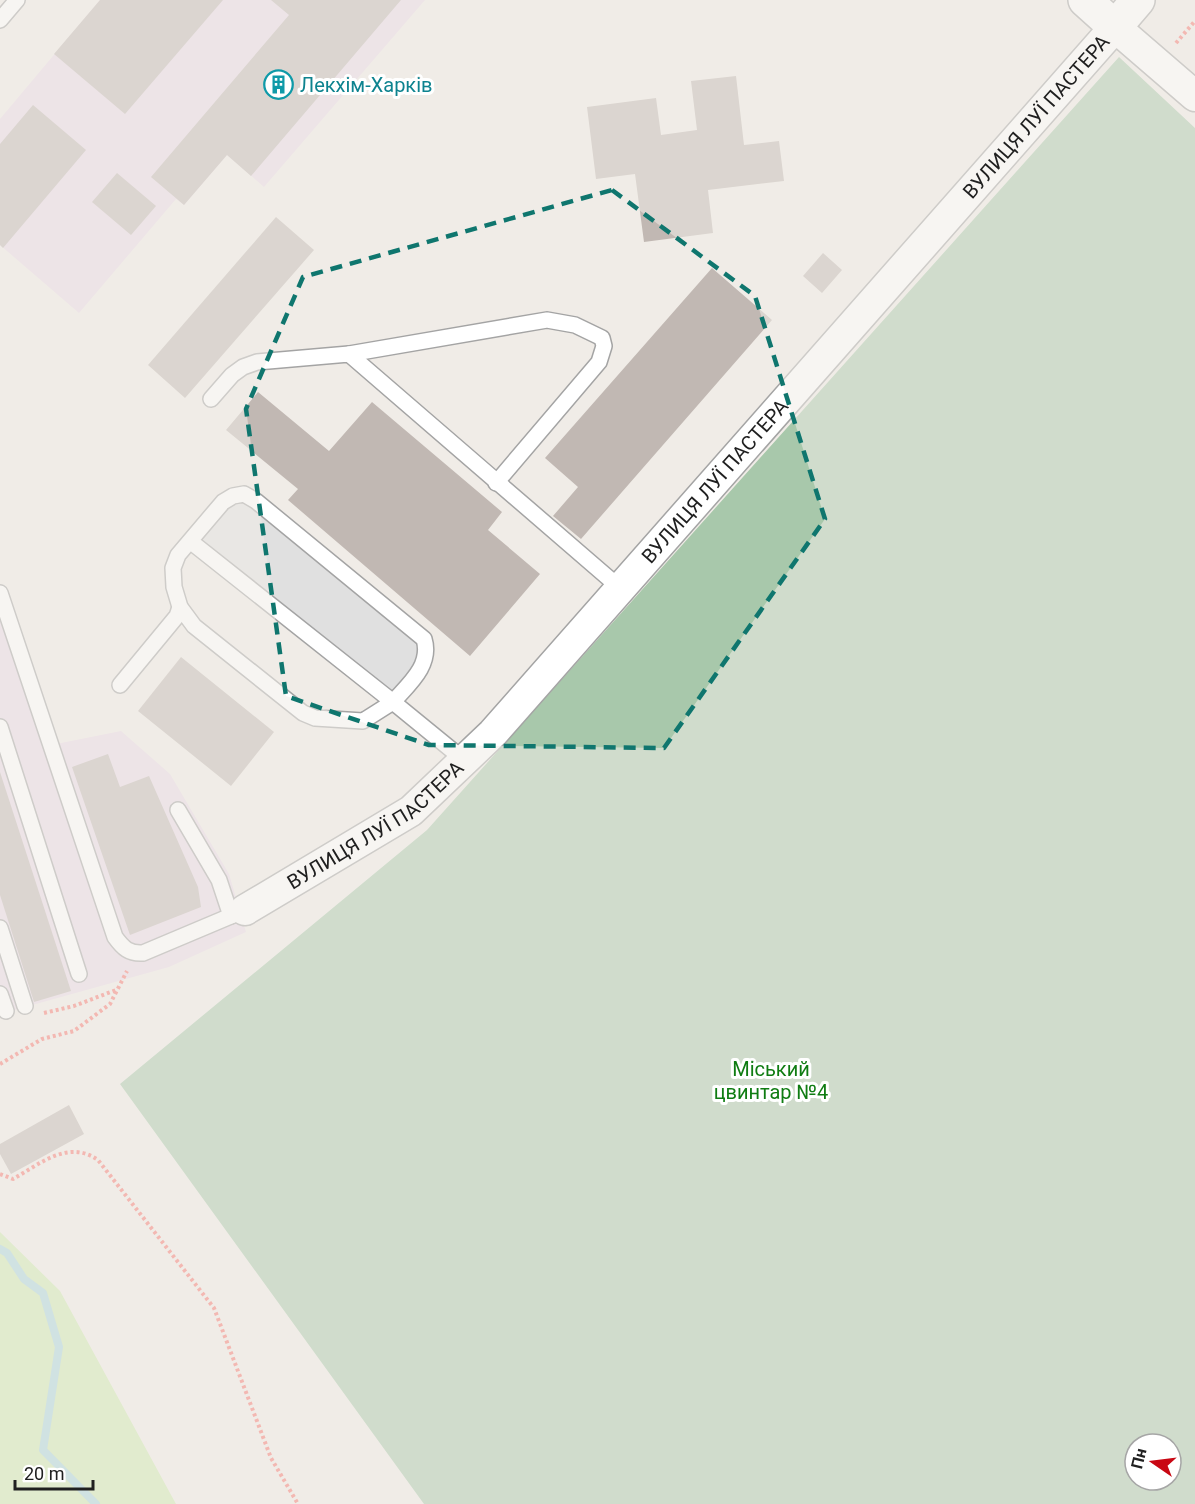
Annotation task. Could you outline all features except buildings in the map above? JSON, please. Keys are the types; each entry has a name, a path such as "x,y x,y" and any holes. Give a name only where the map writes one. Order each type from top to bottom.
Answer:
{"street":[{"path":"1085,0 1195,96"},
{"name":"ВУЛИЦЯ ЛУЇ ПАСТЕРА","path":"238,913 411,811 493,733 1138,0"}],"lane":[{"path":"0,20 17,0"},
{"path":"210,399 243,367 257,363 349,354 547,320 575,325 602,338 604,346 600,362 496,483"},
{"path":"349,354 620,588"},
{"path":"244,494 256,501 424,639 427,650 426,660 393,702 363,721 315,718 303,713 194,626 180,607 174,587 173,568 178,555 190,541 223,502 233,496 244,494"},
{"path":"190,541 464,760"},
{"path":"0,593 115,937 123,948 135,954 143,953 238,913 178,810"},
{"path":"120,685 177,616 180,607"},
{"path":"0,728 79,974"},
{"path":"0,928 25,1006"},
{"path":"0,994 6,1011"}],"path":[{"path":"0,1064 42,1039 74,1031 110,1004 135,954"},
{"path":"25,1006 33,1011 45,1013 74,1006 117,990"},
{"path":"0,1174 13,1179 62,1152 88,1153 98,1160 214,1308 272,1458 298,1504"}],"highlighted area":[{"path":"612,190 755,296 825,519 664,748 429,745 286,696 246,409 303,277"}],"shaded area":[{"path":"100,0 425,0 264,187 227,155 184,205 176,199 79,313 0,245 0,119"},
{"path":"244,494 427,650 393,702 190,541 223,502"},
{"path":"0,593 51,745 121,731 170,774 229,874 246,932 169,967 0,1014"}],"green space":[{"name":"Міський цвинтар №4","path":"1119,57 1195,128 1195,1504 424,1504 120,1084 427,830"},
{"path":"0,1232 60,1291 176,1504 0,1504"}],"waterway":[{"path":"0,1249 7,1253 24,1279 43,1293 59,1347 43,1450 96,1504"}],"place":[{"name":"Лекхім-Харків","path":"279,85"}]}
